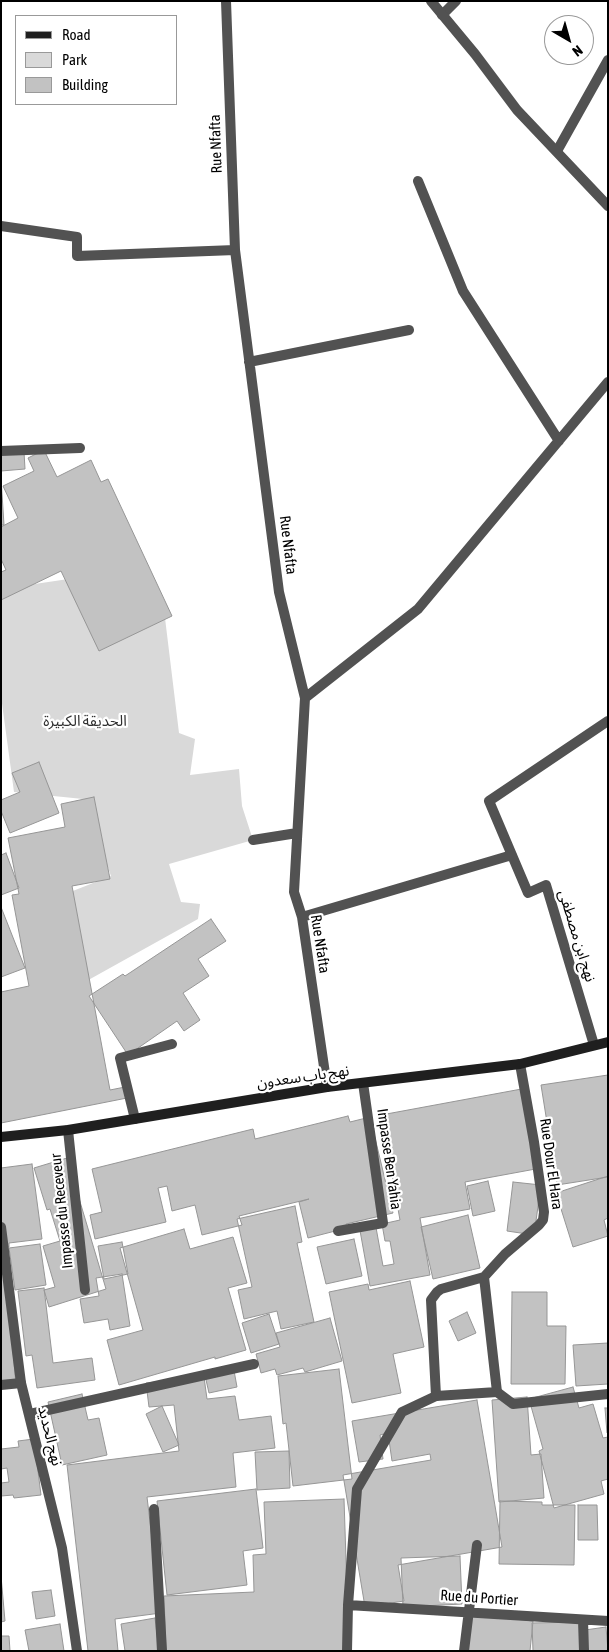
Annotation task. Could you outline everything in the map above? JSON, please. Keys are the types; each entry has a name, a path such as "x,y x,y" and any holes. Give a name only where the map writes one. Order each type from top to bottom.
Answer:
{"main road":[{"name":"نهج باب سعدون","path":"1,1137 68,1130 327,1087 520,1064 608,1042"}],"street":[{"name":"Rue Nfafta","path":"226,1 235,250 279,592 305,698 294,892 302,917 327,1087"},
{"path":"431,1 517,110 608,206"},
{"path":"442,14 456,1"},
{"path":"557,151 608,60"},
{"path":"418,181 463,291 559,441"},
{"path":"1,226 77,237 77,256 235,250"},
{"path":"250,362 408,330"},
{"path":"305,698 418,609 608,382"},
{"path":"1,451 80,448"},
{"name":"نهج ابن مصطفى","path":"594,1045 546,885 528,893 489,801 608,721"},
{"path":"253,840 297,833"},
{"path":"302,917 512,855"},
{"path":"135,1118 120,1058 172,1044"},
{"name":"Rue Dour El Hara","path":"484,1277 505,1254 543,1220 544,1212 534,1142 520,1064"},
{"name":"Impasse Ben Yahia","path":"338,1231 383,1223 362,1083"},
{"name":"Impasse du Receveur","path":"68,1130 85,1290"},
{"name":"نهج الحديد","path":"1,1227 22,1383 62,1548 76,1651"},
{"path":"436,1396 431,1300 441,1289 484,1277 497,1392"},
{"path":"30,1414 254,1364"},
{"path":"1,1385 22,1383"},
{"path":"347,1651 348,1605 356,1489 402,1412 436,1396 497,1392 513,1404 608,1394"},
{"path":"154,1509 162,1651"},
{"path":"464,1651 477,1545"},
{"name":"Rue du Portier","path":"348,1605 608,1621"},
{"path":"583,1620 584,1651"}],"green space":[{"name":"الحديقة الكبيرة","path":"82,577 165,618 179,733 195,739 190,775 239,769 242,806 253,840 169,864 181,902 200,904 198,919 83,983 60,896 111,876 83,799 14,792 1,696 1,589"}],"building":[{"path":"44,450 57,477 91,460 101,482 108,479 172,616 99,651 61,571 1,600 1,572 6,570 1,559 1,527 18,518 3,486 34,471 28,458"},
{"path":"24,452 25,469 1,471 1,453"},
{"path":"1,478 4,525 1,525"},
{"path":"39,762 59,813 10,833 1,811 1,800 20,792 12,773"},
{"path":"94,797 110,879 72,886 110,1090 125,1087 127,1098 1,1123 1,992 29,986 12,895 19,894 8,838 65,827 61,804"},
{"path":"6,853 19,888 1,895 1,855"},
{"path":"1,907 25,968 1,977"},
{"path":"211,919 226,941 198,959 209,976 183,993 200,1020 184,1031 177,1021 128,1055 89,996 123,974 125,976"},
{"path":"608,1075 608,1177 557,1185 541,1085"},
{"path":"527,1088 541,1168 465,1182 470,1209 420,1218 430,1275 370,1286 359,1225 375,1222 383,1266 394,1264 390,1241 385,1241 382,1224 400,1220 381,1115"},
{"path":"348,1116 350,1122 370,1117 393,1213 346,1224 347,1228 308,1238 299,1202 309,1199 239,1216 242,1225 202,1235 195,1205 172,1211 167,1186 158,1188 166,1222 95,1239 90,1215 102,1212 92,1169 253,1129 255,1139"},
{"path":"67,1158 106,1289 49,1307 44,1290 55,1287 43,1246 60,1241 50,1209 47,1210 34,1168"},
{"path":"32,1164 42,1239 9,1243 9,1247 1,1248 1,1168"},
{"path":"608,1176 608,1218 604,1220 608,1236 573,1247 556,1193"},
{"path":"488,1181 495,1211 473,1216 467,1186"},
{"path":"513,1182 541,1185 534,1235 507,1231"},
{"path":"295,1206 302,1242 297,1243 314,1322 281,1329 277,1311 244,1319 238,1290 252,1287 237,1219"},
{"path":"468,1215 480,1268 433,1279 421,1227"},
{"path":"184,1229 190,1249 233,1237 247,1283 228,1288 246,1350 119,1385 107,1340 143,1330 120,1248"},
{"path":"354,1239 362,1276 326,1284 317,1247"},
{"path":"122,1242 128,1274 104,1279 98,1246"},
{"path":"40,1244 46,1285 15,1290 9,1248"},
{"path":"1,1251 4,1251 16,1385 1,1386"},
{"path":"122,1274 130,1326 110,1330 108,1319 84,1323 80,1299 99,1296 96,1278"},
{"path":"410,1281 424,1347 393,1354 401,1393 352,1403 329,1292 368,1284 369,1290"},
{"path":"44,1288 53,1363 92,1358 95,1380 37,1388 32,1355 26,1356 18,1291"},
{"path":"512,1292 547,1292 547,1326 566,1326 565,1384 511,1384"},
{"path":"467,1312 476,1333 458,1341 449,1321"},
{"path":"269,1314 279,1344 251,1353 242,1323"},
{"path":"330,1318 342,1361 305,1372 303,1368 277,1375 275,1369 261,1373 256,1354 280,1347 276,1333"},
{"path":"608,1343 608,1384 576,1386 573,1345"},
{"path":"233,1365 237,1387 209,1393 204,1371"},
{"path":"339,1369 352,1479 293,1486 286,1423 283,1424 278,1376"},
{"path":"204,1377 207,1399 235,1396 239,1420 271,1416 275,1448 233,1453 236,1487 147,1497 161,1613 115,1619 118,1651 88,1651 67,1465 179,1451 174,1405 149,1407 146,1383"},
{"path":"573,1387 579,1408 593,1404 603,1438 608,1437 608,1479 601,1481 604,1494 554,1508 539,1451 543,1449 529,1399"},
{"path":"82,1394 88,1420 99,1418 107,1455 62,1465 48,1402"},
{"path":"527,1397 531,1455 541,1454 544,1498 499,1502 492,1400"},
{"path":"477,1400 502,1547 398,1565 404,1601 365,1607 343,1475 431,1460 430,1454 392,1461 388,1433 380,1435 383,1459 359,1462 352,1421"},
{"path":"162,1406 179,1445 163,1452 146,1414"},
{"path":"605,1408 608,1408 608,1433 607,1433"},
{"path":"34,1439 41,1495 14,1498 13,1495 1,1496 1,1483 9,1482 7,1468 1,1469 1,1449 19,1447 18,1441"},
{"path":"289,1451 290,1488 257,1490 255,1452"},
{"path":"256,1489 263,1548 243,1551 247,1585 167,1595 157,1501"},
{"path":"344,1499 349,1651 166,1651 164,1596 254,1592 253,1555 266,1554 264,1502"},
{"path":"500,1501 542,1502 542,1505 575,1505 574,1565 499,1564"},
{"path":"578,1505 597,1505 598,1540 578,1540"},
{"path":"460,1556 462,1604 403,1607 401,1558"},
{"path":"1,1576 5,1621 1,1622"},
{"path":"51,1590 55,1616 36,1619 32,1592"},
{"path":"470,1614 533,1621 530,1651 466,1651"},
{"path":"155,1618 159,1651 125,1651 121,1624"},
{"path":"580,1622 581,1651 533,1651 532,1623"},
{"path":"60,1624 64,1651 29,1651 25,1630"},
{"path":"606,1627 608,1651 588,1651 585,1630"},
{"path":"1,1636 9,1636 10,1651 1,1651"}]}
